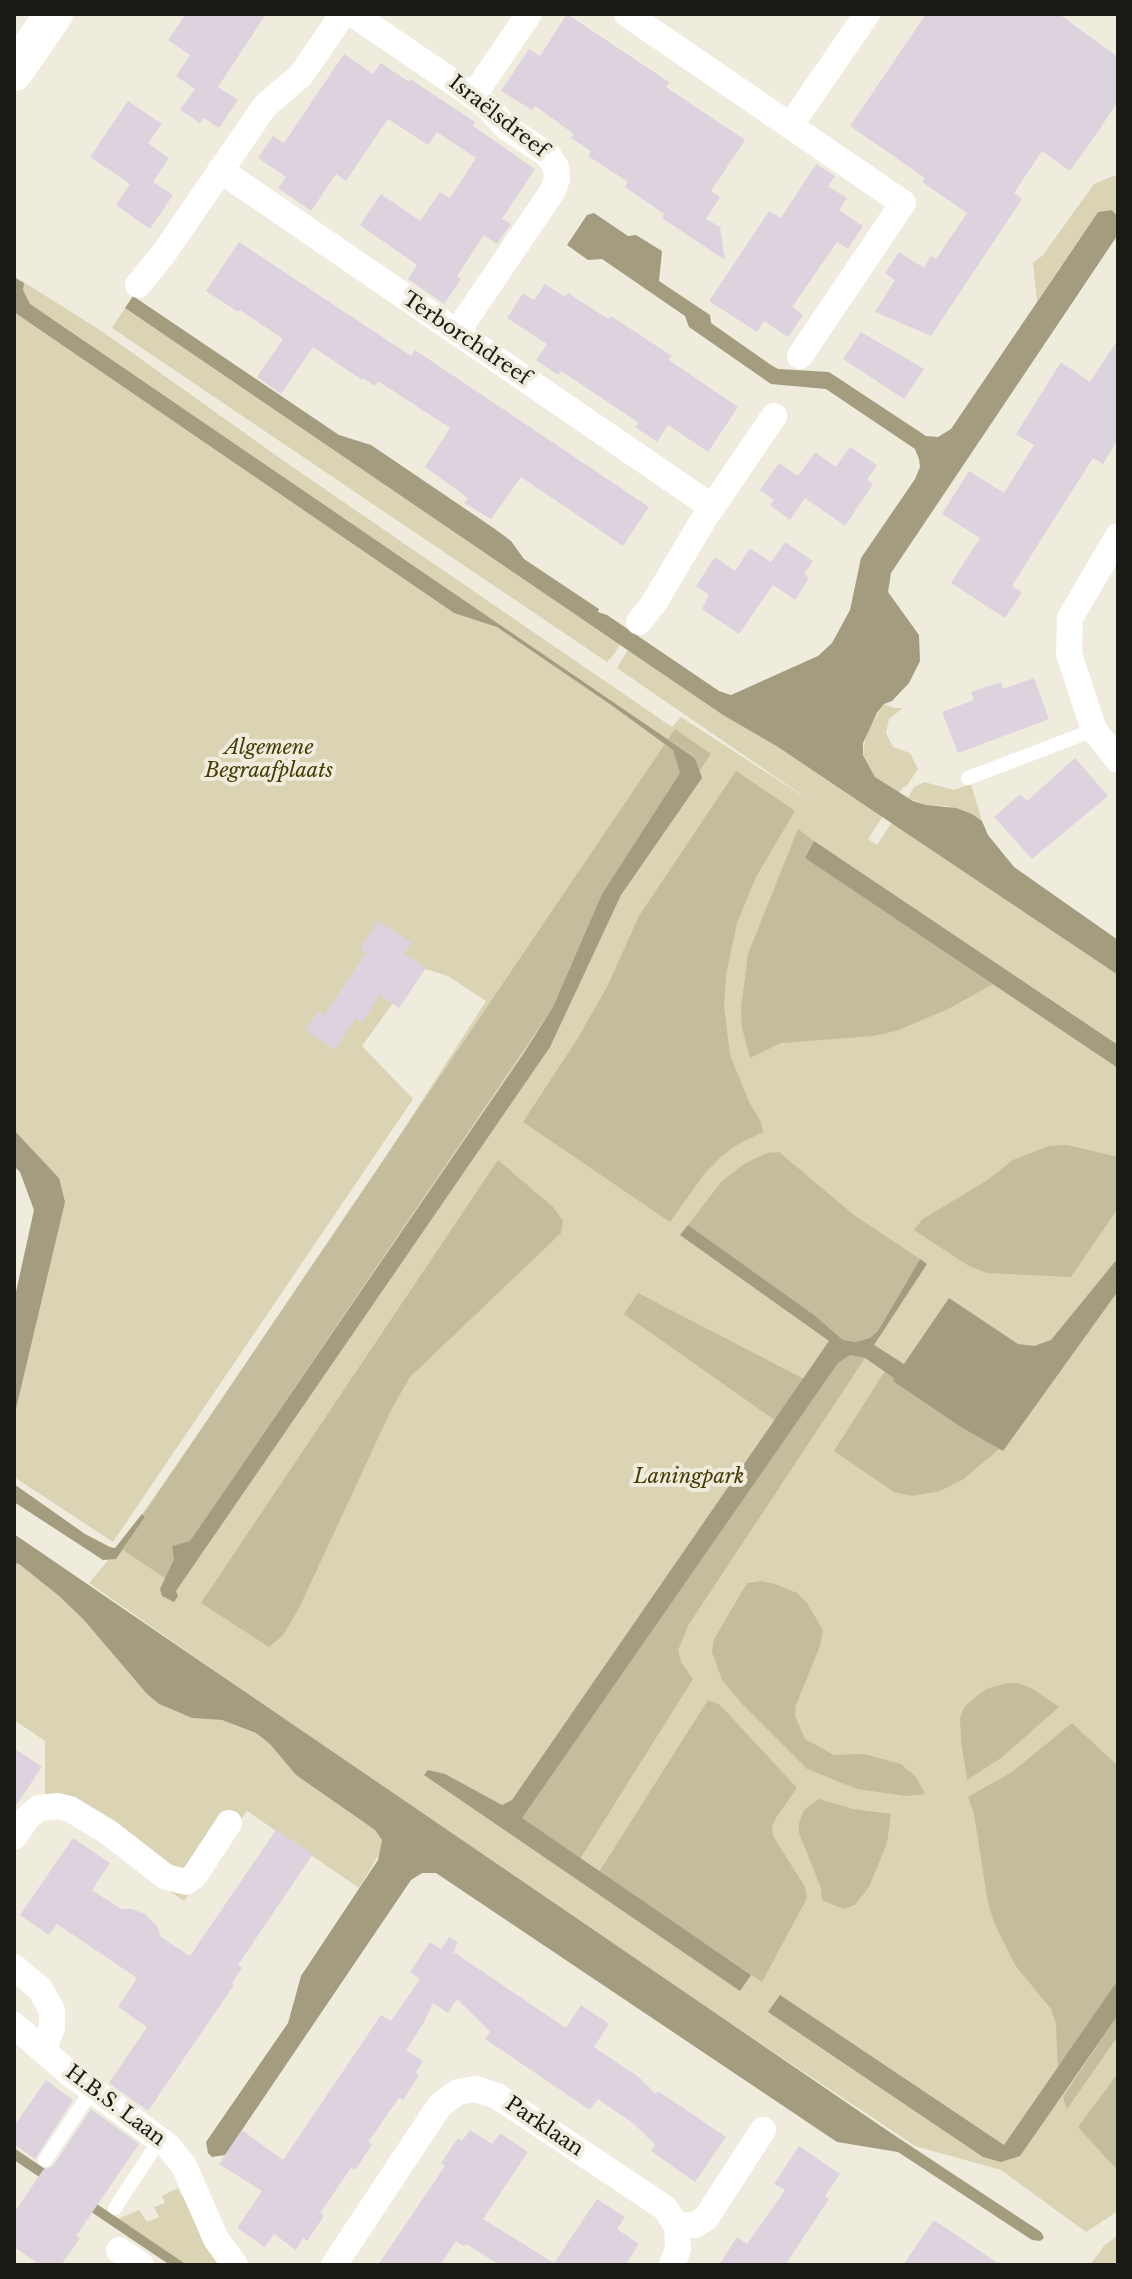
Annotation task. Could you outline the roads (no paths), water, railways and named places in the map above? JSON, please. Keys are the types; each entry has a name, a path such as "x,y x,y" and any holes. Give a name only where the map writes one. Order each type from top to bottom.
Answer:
{"main road":[{"path":"14,72 54,14"}],"street":[{"path":"138,285 164,253 265,106 301,75 343,14"},
{"name":"Israëlsdreef","path":"353,14 485,104 507,128 548,155 555,165 558,175 552,192 457,332"},
{"path":"473,96 529,14"},
{"path":"627,14 903,203 800,356"},
{"path":"790,126 867,14"},
{"name":"Terborchdreef","path":"220,170 712,507"},
{"path":"639,622 658,598 712,507 774,416"},
{"path":"1118,536 1070,618 1069,654 1094,730 1118,760"},
{"path":"14,1837 28,1817 39,1808 70,1809 101,1826 166,1877 186,1882 195,1875 229,1823"},
{"path":"14,1967 40,1989 52,2010 52,2028 43,2050"},
{"name":"H.B.S. Laan","path":"14,2025 92,2090 161,2138 184,2166 222,2249 235,2265"},
{"name":"Parklaan","path":"334,2265 440,2105 451,2095 468,2089 484,2090 497,2096 665,2208 677,2226"},
{"path":"672,2265 678,2249 677,2226 695,2225 706,2218 763,2130"},
{"path":"119,2250 141,2265"}],"lane":[{"path":"968,778 1094,730"},
{"path":"45,2160 92,2090"},
{"path":"115,2208 161,2138"}],"park label":[{"name":"Algemene Begraafplaats","path":"269,760"},
{"name":"Laningpark","path":"689,1477"}]}
